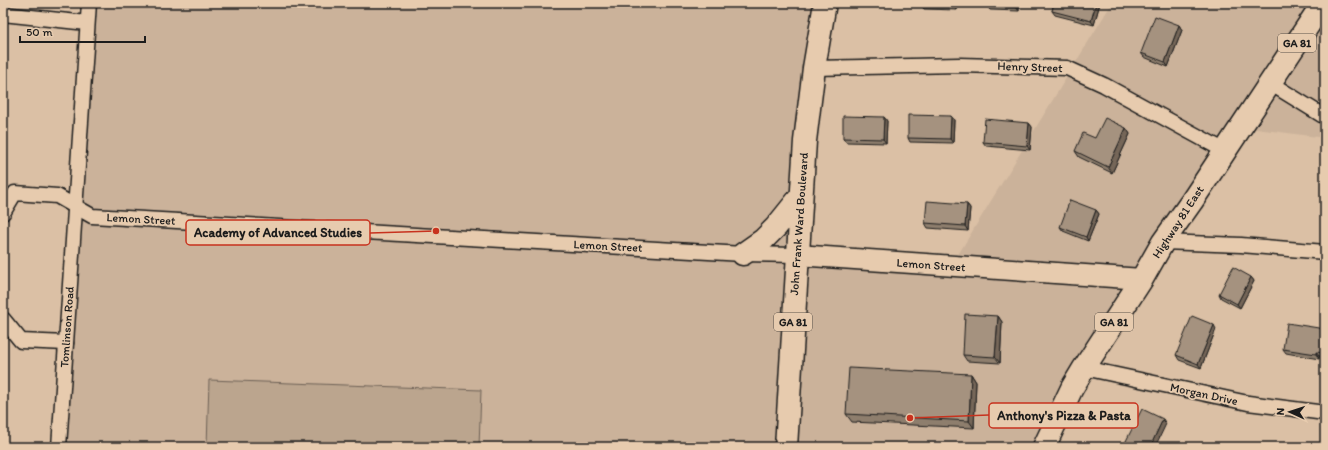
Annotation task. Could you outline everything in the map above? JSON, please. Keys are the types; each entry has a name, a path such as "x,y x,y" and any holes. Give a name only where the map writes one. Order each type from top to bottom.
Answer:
{"main road":[{"name":"John Frank Ward Boulevard","path":"786,447 805,141 814,68 825,3"},
{"name":"Highway 81 East","path":"1044,447 1084,368 1142,279 1163,242 1192,201 1323,3"},
{"path":"743,254 763,240 776,227 801,196"}],"street":[{"path":"3,14 87,23 89,3"},
{"name":"Tomlinson Road","path":"59,447 87,23"},
{"name":"Henry Street","path":"814,68 959,65 1067,68 1104,85 1225,150"},
{"path":"1270,83 1325,117"},
{"name":"Lemon Street","path":"3,213 15,193 57,196 92,216 743,254 797,255 1142,279"},
{"path":"1163,242 1241,245 1325,252"},
{"path":"3,319 21,341 66,344"},
{"name":"Morgan Drive","path":"1084,368 1248,403 1325,413"}],"shaded area":[{"path":"90,3 818,3 797,260 953,263 1112,3 1325,3 1325,138 1234,126 1126,290 1052,447 61,447"},
{"path":"209,380 481,390 479,447 207,447"}],"building":[{"path":"921,3 954,3 954,5 921,5"},
{"path":"987,3 1016,3 1016,7 987,6"},
{"path":"1054,3 1096,3 1091,21 1052,11"},
{"path":"1155,16 1179,25 1165,62 1141,53"},
{"path":"908,115 951,116 950,139 908,138"},
{"path":"843,116 884,117 883,139 843,138"},
{"path":"1105,118 1126,128 1108,167 1075,151 1083,133 1095,138"},
{"path":"985,119 1029,123 1027,146 983,142"},
{"path":"1070,200 1096,210 1086,237 1060,227"},
{"path":"927,201 967,204 965,226 925,223"},
{"path":"1233,267 1251,277 1237,304 1219,294"},
{"path":"965,314 998,316 995,357 963,355"},
{"path":"1192,316 1214,325 1198,364 1176,355"},
{"path":"1287,323 1325,329 1325,353 1316,352 1316,354 1283,349"},
{"path":"849,368 971,374 969,421 846,414"},
{"path":"1142,409 1163,419 1150,447 1123,447"}],"place":[{"name":"Academy of Advanced Studies","path":"436,231"},
{"name":"Anthony's Pizza & Pasta","path":"910,418"}]}
